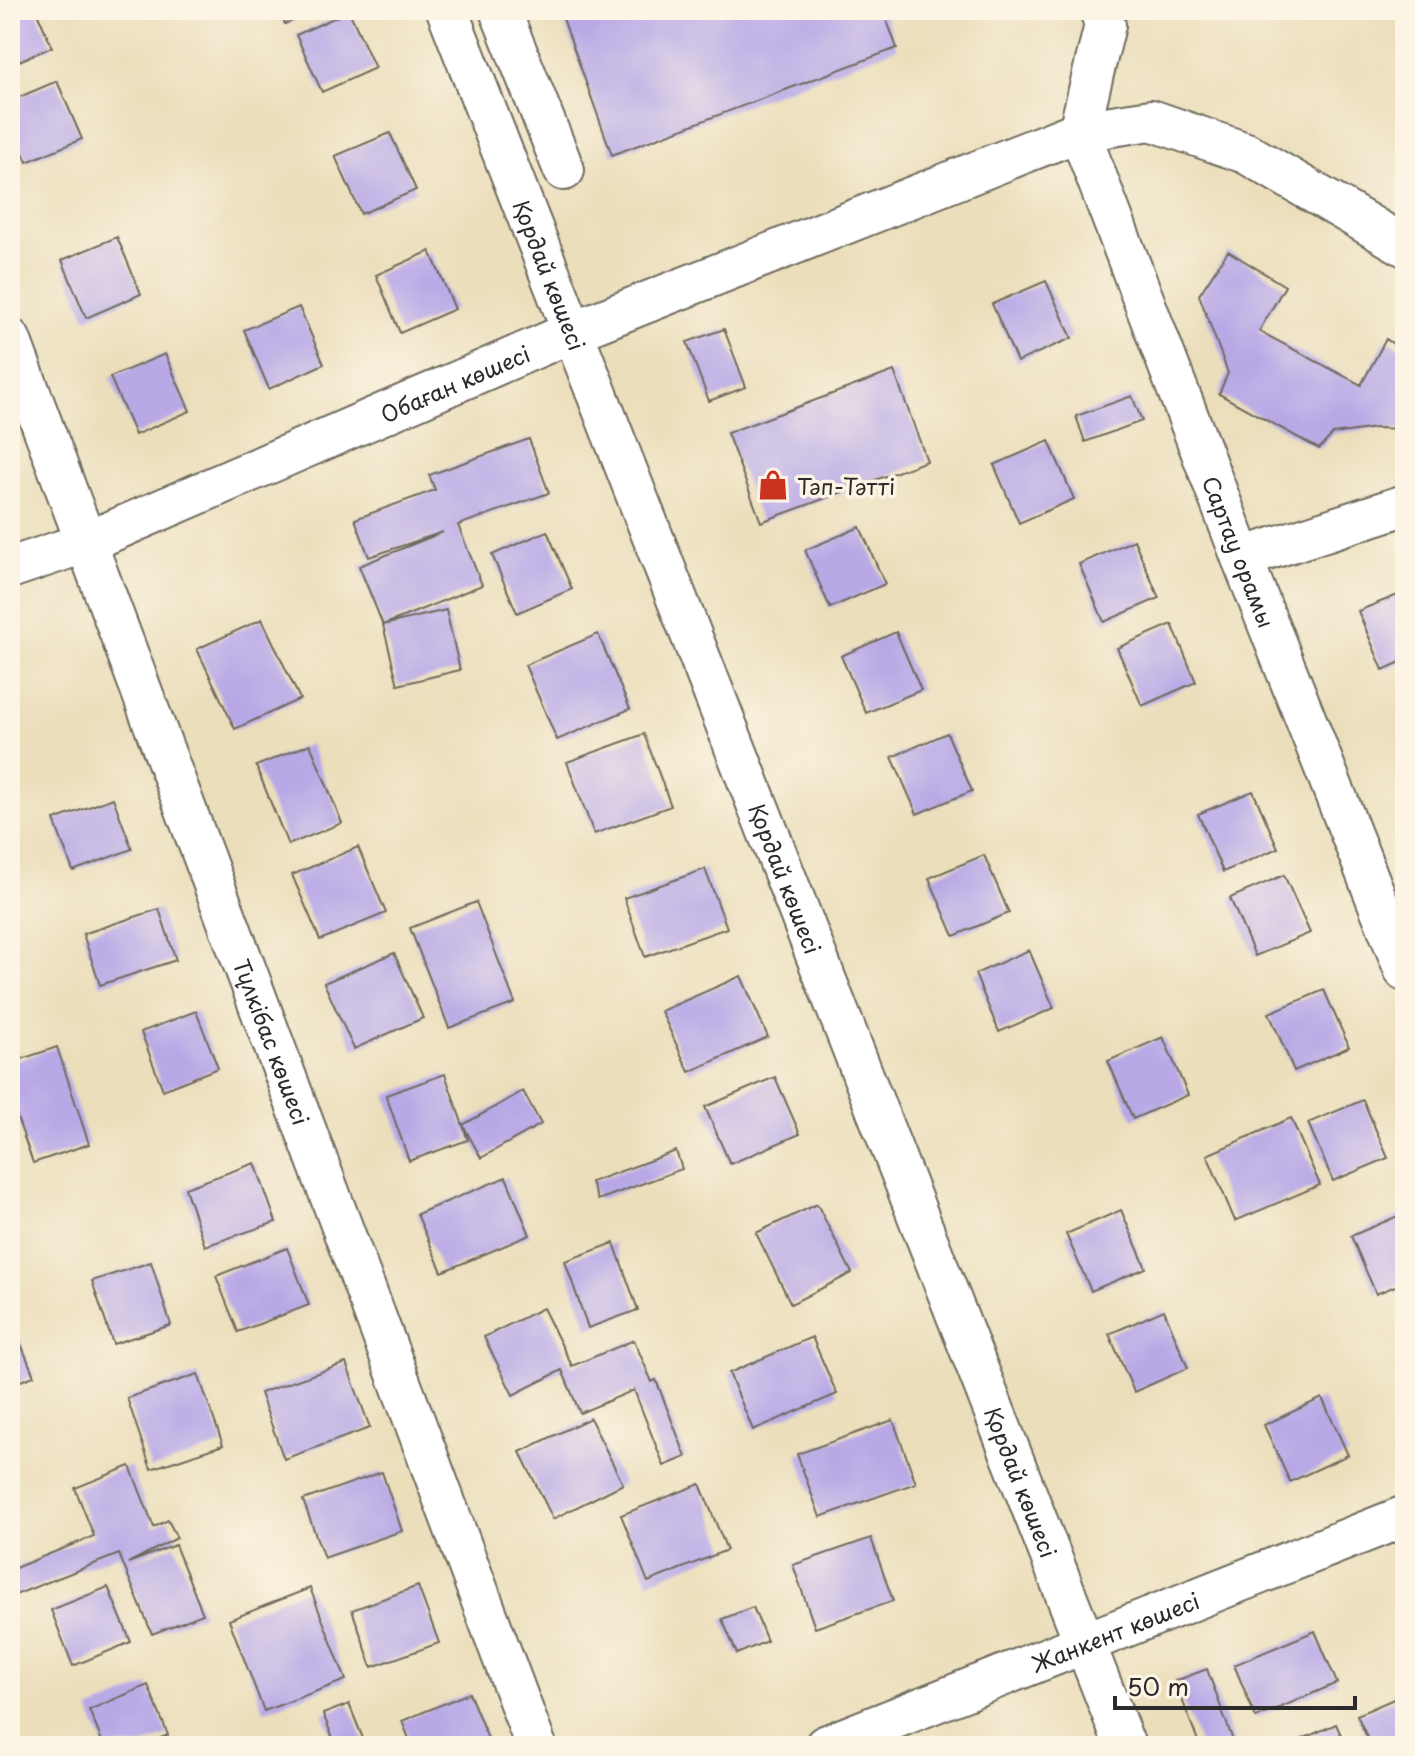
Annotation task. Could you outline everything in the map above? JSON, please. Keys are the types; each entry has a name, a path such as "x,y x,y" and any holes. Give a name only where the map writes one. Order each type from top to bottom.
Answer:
{"street":[{"name":"Қордай көшесі","path":"447,10 1125,1746"},
{"path":"500,10 564,170"},
{"path":"1079,131 1105,25 1100,10"},
{"name":"Обаған көшесі","path":"10,568 87,542 572,332 1079,131 1151,120 1246,153 1405,246"},
{"name":"Сартау орамы","path":"1079,131 1242,558 1405,971"},
{"name":"Түлкібас көшесі","path":"10,339 536,1746"},
{"path":"1242,558 1405,505"},
{"name":"Жанкент көшесі","path":"825,1746 1405,1516"}],"building":[{"path":"10,10 36,10 52,47 10,65"},
{"path":"279,10 318,10 285,24"},
{"path":"560,10 883,10 897,48 612,155"},
{"path":"349,11 375,68 322,92 296,35"},
{"path":"57,81 82,139 27,162 10,123 10,101"},
{"path":"390,133 416,190 361,214 335,156"},
{"path":"117,237 141,294 86,318 62,260"},
{"path":"430,251 455,309 400,333 376,275"},
{"path":"1228,251 1285,286 1259,331 1361,385 1386,339 1405,352 1405,429 1376,428 1333,434 1319,449 1219,394 1228,373 1199,295"},
{"path":"1046,281 1072,338 1017,362 992,304"},
{"path":"299,307 324,364 269,389 244,330"},
{"path":"724,329 746,387 709,401 687,342"},
{"path":"165,354 190,411 135,435 110,377"},
{"path":"894,371 927,461 761,522 727,433"},
{"path":"1132,396 1142,421 1085,442 1076,416"},
{"path":"529,439 549,493 458,525 482,585 383,625 359,566 443,532 369,557 355,519 435,490 429,475"},
{"path":"1049,441 1074,499 1019,523 994,465"},
{"path":"860,527 885,584 830,608 805,550"},
{"path":"547,531 572,589 517,613 492,555"},
{"path":"1134,540 1159,598 1104,622 1079,564"},
{"path":"1405,592 1405,660 1383,670 1358,611"},
{"path":"446,610 460,670 398,685 383,625"},
{"path":"262,619 300,699 235,729 197,649"},
{"path":"1172,624 1196,682 1142,706 1117,648"},
{"path":"896,632 921,690 866,713 841,656"},
{"path":"598,634 630,709 557,740 525,665"},
{"path":"947,733 972,791 917,814 892,757"},
{"path":"644,734 671,806 594,834 567,762"},
{"path":"310,744 342,823 288,845 256,766"},
{"path":"1253,791 1278,848 1223,872 1198,814"},
{"path":"113,798 132,849 73,871 54,820"},
{"path":"358,847 386,913 320,940 292,875"},
{"path":"984,855 1009,913 954,936 929,878"},
{"path":"705,869 727,928 645,957 624,898"},
{"path":"1284,875 1310,933 1255,956 1230,898"},
{"path":"476,902 515,1003 449,1028 410,928"},
{"path":"159,909 176,960 100,985 83,934"},
{"path":"1029,950 1054,1008 999,1032 975,974"},
{"path":"394,953 423,1018 354,1049 324,983"},
{"path":"741,976 768,1037 689,1072 661,1011"},
{"path":"1324,990 1349,1047 1294,1071 1269,1013"},
{"path":"196,1011 218,1068 163,1090 141,1032"},
{"path":"1163,1037 1188,1095 1133,1119 1108,1061"},
{"path":"57,1047 89,1144 33,1163 10,1097 10,1063"},
{"path":"445,1074 468,1140 409,1161 386,1095"},
{"path":"775,1077 800,1134 730,1164 705,1107"},
{"path":"523,1091 541,1124 481,1158 463,1125"},
{"path":"1363,1100 1388,1158 1333,1181 1308,1123"},
{"path":"1291,1118 1320,1185 1235,1221 1207,1155"},
{"path":"676,1151 682,1169 598,1200 591,1182"},
{"path":"255,1163 276,1222 205,1246 185,1188"},
{"path":"506,1177 530,1235 442,1272 417,1214"},
{"path":"817,1204 852,1273 791,1304 756,1233"},
{"path":"1121,1210 1146,1268 1091,1291 1066,1234"},
{"path":"1405,1213 1405,1282 1376,1294 1351,1236"},
{"path":"614,1243 638,1310 588,1328 565,1261"},
{"path":"287,1248 309,1305 238,1332 216,1276"},
{"path":"151,1262 171,1325 113,1344 92,1281"},
{"path":"543,1308 572,1366 634,1340 652,1382 656,1380 686,1457 664,1466 634,1390 580,1413 562,1370 513,1395 484,1337"},
{"path":"1164,1310 1188,1368 1134,1392 1109,1334"},
{"path":"10,1317 34,1376 10,1385"},
{"path":"812,1337 837,1394 753,1430 729,1373"},
{"path":"346,1363 370,1428 284,1459 260,1393"},
{"path":"198,1374 223,1445 151,1469 127,1398"},
{"path":"1322,1398 1348,1455 1290,1482 1264,1425"},
{"path":"590,1418 623,1484 553,1519 520,1452"},
{"path":"893,1420 916,1483 820,1517 797,1454"},
{"path":"130,1466 154,1527 168,1520 177,1538 128,1563 175,1545 203,1614 152,1634 119,1554 10,1597 10,1570 94,1536 75,1488"},
{"path":"382,1472 402,1531 324,1558 303,1500"},
{"path":"700,1484 727,1550 648,1582 621,1515"},
{"path":"871,1538 893,1601 815,1628 793,1565"},
{"path":"418,1586 439,1643 372,1667 352,1610"},
{"path":"108,1587 131,1642 73,1666 51,1610"},
{"path":"310,1588 346,1680 264,1711 229,1620"},
{"path":"753,1607 767,1641 737,1654 722,1619"},
{"path":"1315,1631 1337,1683 1256,1718 1234,1665"},
{"path":"1207,1669 1235,1746 1200,1746 1175,1681"},
{"path":"148,1685 168,1735 141,1746 104,1746 89,1710"},
{"path":"469,1693 491,1746 412,1746 402,1721"},
{"path":"1405,1694 1405,1740 1391,1746 1371,1746 1357,1715"},
{"path":"349,1704 366,1746 336,1746 323,1714"},
{"path":"1336,1724 1346,1746 1305,1746 1302,1739"}],"place":[{"name":"Тәп-Тәтті","path":"773,485"}]}
